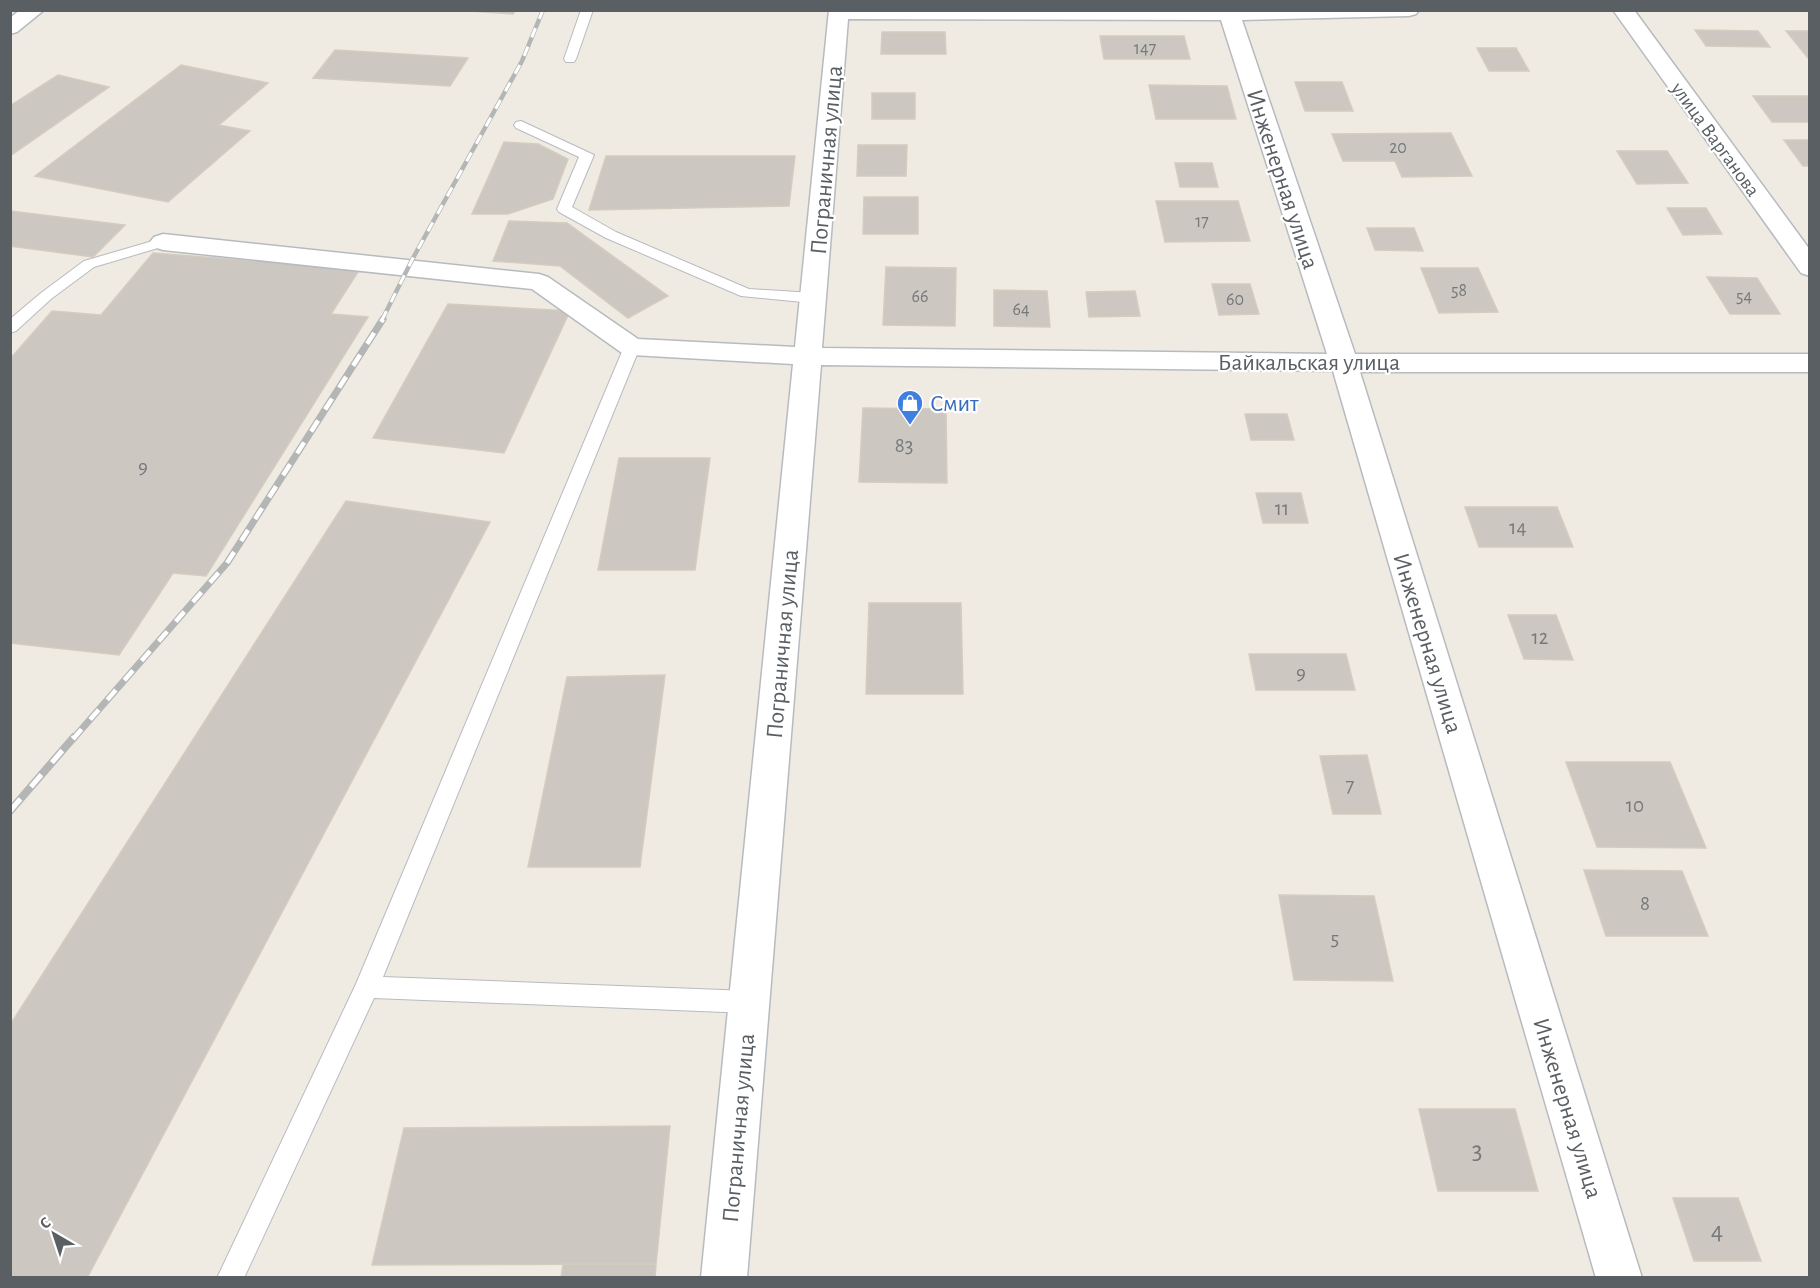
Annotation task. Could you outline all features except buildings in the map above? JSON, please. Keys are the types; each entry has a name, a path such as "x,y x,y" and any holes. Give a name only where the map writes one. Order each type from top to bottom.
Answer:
{"street":[{"path":"10,28 34,10"},
{"path":"840,12 1409,10"},
{"name":"улица Варганова","path":"1623,10 1809,268"},
{"name":"Пограничная улица","path":"724,1278 840,12"},
{"name":"Инженерная улица","path":"1228,12 1344,363 1619,1278"},
{"path":"163,242 539,282 632,347"},
{"name":"Байкальская улица","path":"632,347 808,356 1344,363 1809,363"}],"lane":[{"path":"570,59 587,10"},
{"path":"521,125 586,155 564,209 611,235 746,293 813,298"},
{"path":"10,328 46,296 88,264 163,242"},
{"path":"230,1278 367,987 632,347"},
{"path":"367,987 749,1002"}],"railway":[{"path":"382,320 413,258 522,61 543,10"},
{"path":"73,739 227,563 383,319"},
{"path":"10,811 74,737"}],"place":[{"name":"Смит","path":"910,426"}]}
